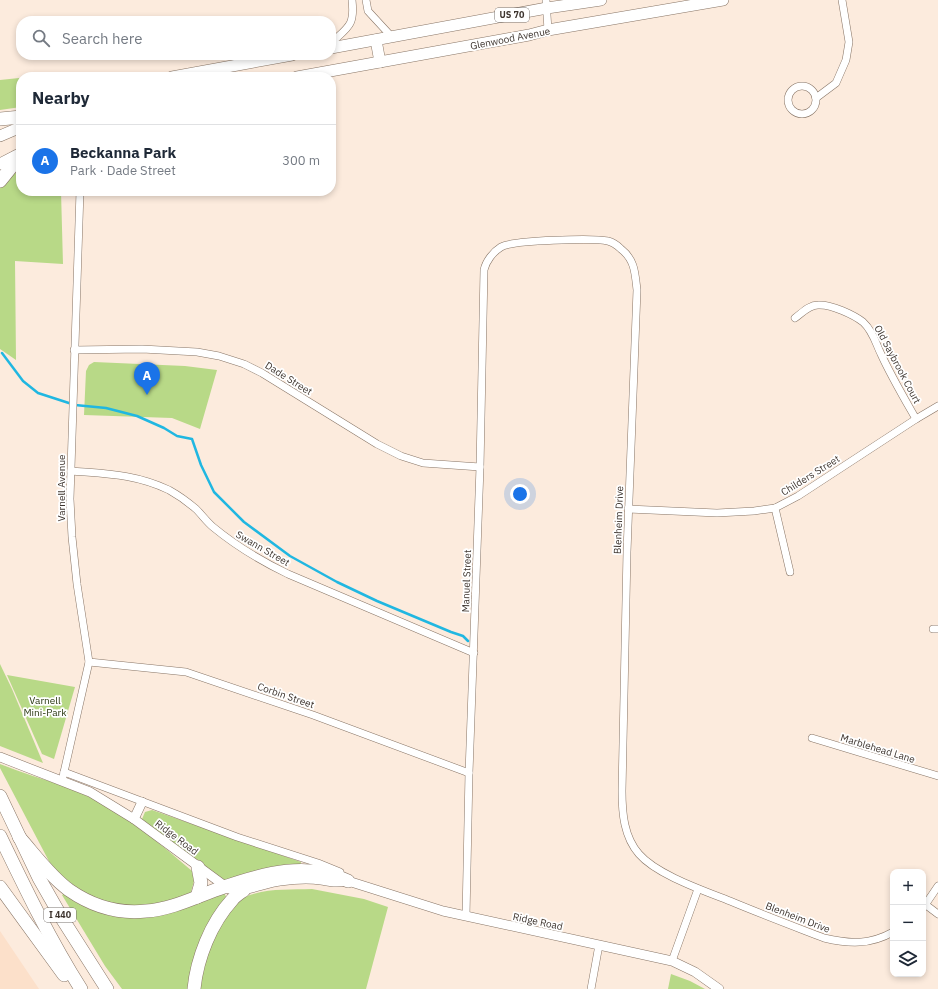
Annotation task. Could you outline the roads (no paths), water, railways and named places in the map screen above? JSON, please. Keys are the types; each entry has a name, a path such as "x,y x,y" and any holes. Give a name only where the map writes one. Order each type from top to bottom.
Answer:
{"highway":[{"path":"0,119 16,117"},
{"path":"0,181 16,160"},
{"name":"I 440","path":"0,796 39,878 63,920 107,989"},
{"name":"I 440","path":"0,836 37,914 65,965 81,989"},
{"path":"19,837 59,882 83,898 115,910 146,911 172,906 224,886 262,875 293,870 320,872 338,876 348,881"},
{"path":"197,897 201,883 198,867"},
{"path":"0,887 52,960 75,989"},
{"path":"194,989 197,970 214,927 232,899 244,890"}],"main road":[{"name":"US 70","path":"336,47 546,4 602,0"},
{"name":"Glenwood Avenue","path":"324,72 548,30 723,0"},
{"path":"376,40 380,62"},
{"path":"199,72 265,60"},
{"path":"0,136 16,129"},
{"path":"0,164 16,156"}],"street":[{"path":"336,39 349,26 354,15 352,0"},
{"path":"366,0 368,11 391,36"},
{"path":"816,98 836,83 846,60 849,42 842,0"},
{"path":"546,4 548,30"},
{"name":"Varnell Avenue","path":"63,777 89,662 77,584 72,537 71,471 80,196"},
{"name":"Blenheim Drive","path":"496,251 502,246 524,242 577,240 608,241 621,248 630,258 635,269 637,290 628,510 622,791 622,810 625,825 631,841 639,854 658,870 698,889 824,938 845,943 864,942 890,934"},
{"name":"Manuel Street","path":"466,916 469,773 480,467 484,270 490,257 496,251"},
{"name":"Old Saybrook Court","path":"795,318 806,309 818,304 833,307 864,323 874,336 881,354 916,419"},
{"name":"Dade Street","path":"74,350 142,349 197,352 219,356 244,364 377,444 401,456 423,463 480,467"},
{"name":"Childers Street","path":"628,510 717,513 775,508 798,496 938,406"},
{"name":"Swann Street","path":"71,471 113,474 142,479 170,491 196,509 212,526 231,541 265,563 474,653"},
{"path":"775,508 790,572"},
{"name":"Corbin Street","path":"89,662 186,672 313,714 469,773"},
{"name":"Marblehead Lane","path":"812,738 938,776"},
{"name":"Ridge Road","path":"0,757 40,772 63,777 142,802 244,839 318,863 340,871 348,881"},
{"name":"Ridge Road","path":"63,777 134,819 224,886 233,890 244,890 267,883 286,880 305,879 335,883 348,881 417,904 672,961 695,972 718,989"},
{"path":"134,819 142,802"},
{"path":"926,905 938,886"},
{"path":"672,961 698,889"},
{"path":"926,907 938,914"},
{"path":"591,989 599,945"}],"waterway":[{"path":"2,353 23,381 38,393 75,405 106,408 137,416 164,428 177,436 192,439 201,465 214,492 244,522 290,556 337,582 377,601 463,636 468,641"}],"place":[{"name":"Beckanna Park","path":"147,395"}],"park label":[{"name":"Varnell Mini-Park","path":"45,706"}]}
